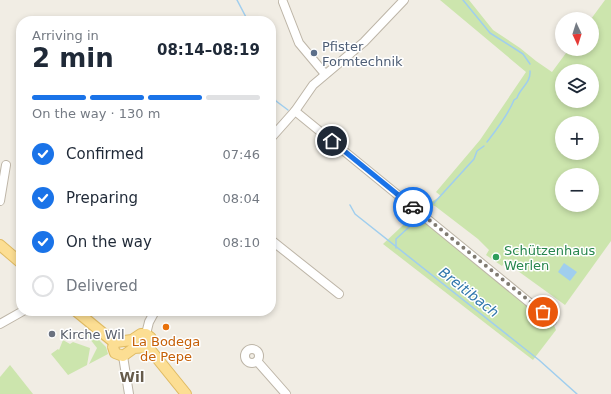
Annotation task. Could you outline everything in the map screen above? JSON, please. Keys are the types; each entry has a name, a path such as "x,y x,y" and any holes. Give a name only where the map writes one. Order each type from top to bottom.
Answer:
{"main road":[{"path":"0,245 16,259"},
{"path":"82,316 115,343"},
{"path":"115,343 132,340 141,334 146,334 152,340 148,347"},
{"path":"115,343 114,351 118,355 123,356 134,348 148,347"},
{"path":"148,347 186,394"}],"street":[{"path":"276,132 295,111 313,85 364,42 404,0"},
{"path":"283,2 299,44 325,74"},
{"path":"295,111 552,321"},
{"path":"0,201 6,164"},
{"path":"276,244 339,294"},
{"path":"0,324 16,315"},
{"path":"146,334 152,316"},
{"path":"123,356 129,394"},
{"path":"257,361 286,394"}],"green space":[{"path":"440,0 469,0 493,30 552,72 555,68 555,108 599,108 599,64 558,64 564,56 599,56 599,12 596,12 605,0 611,0 611,241 565,305 511,266 513,263 507,259 502,266 486,255 489,250 478,239 435,206 428,204 441,196 436,192 480,140 526,72"},
{"path":"418,211 552,321 556,330 533,360 383,244"},
{"path":"90,331 106,347 108,354 89,364 97,348 86,334"},
{"path":"63,340 70,344 73,342 90,348 87,365 68,375 51,354 58,349 59,350"},
{"path":"10,365 33,394 0,394 0,377"}],"water":[{"path":"564,263 577,272 570,281 558,272"}],"waterway":[{"name":"Breitibach","path":"237,0 245,16"},
{"path":"463,0 490,33 523,54 530,64"},
{"path":"487,142 502,122 514,100 517,98 518,94 529,79 530,71"},
{"name":"Breitibach","path":"276,101 288,110"},
{"path":"434,203 474,159 477,151 484,146"},
{"name":"Breitibach","path":"350,205 355,214 539,360 577,394"},
{"path":"396,248 396,239 420,217"}],"way so far":[{"path":"413,207 543,312"}],"place":[{"name":"Pfister Formtechnik","path":"314,53"},
{"name":"Schützenhaus Werlen","path":"496,257"},
{"name":"La Bodega de Pepe","path":"166,327"},
{"name":"Kirche Wil","path":"52,334"}],"district":[{"name":"Wil","path":"132,377"}],"route":[{"path":"332,141 413,207"}]}
